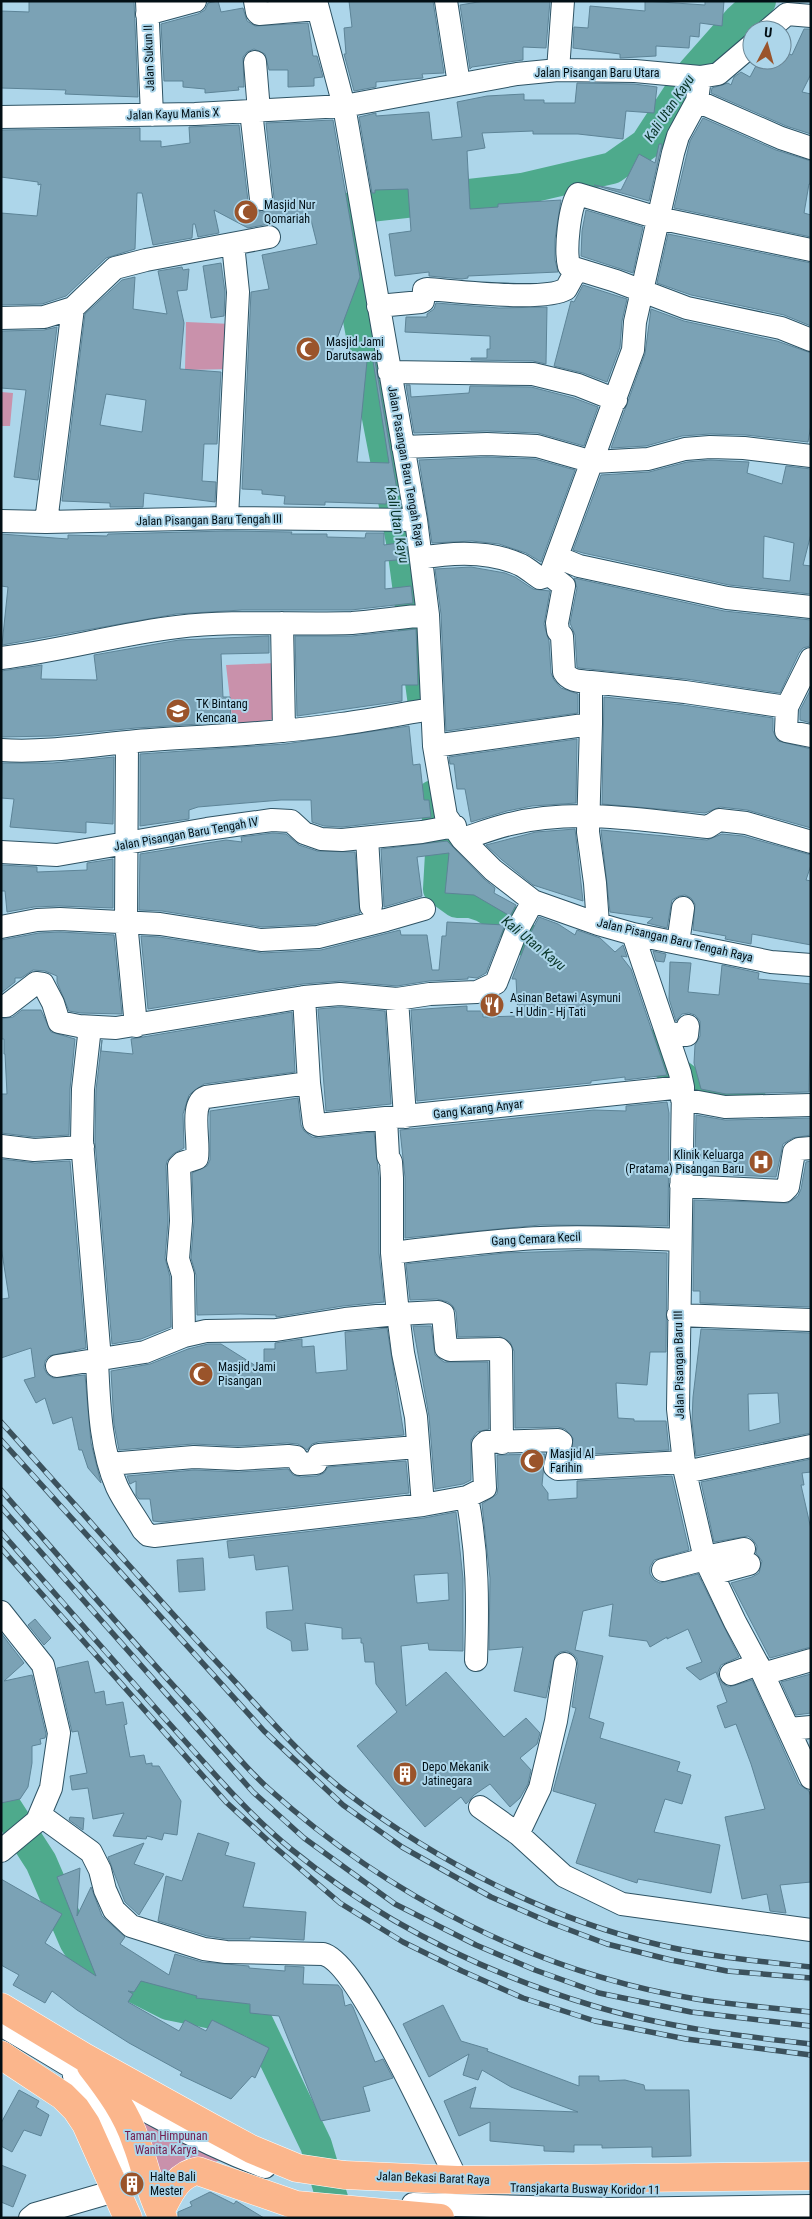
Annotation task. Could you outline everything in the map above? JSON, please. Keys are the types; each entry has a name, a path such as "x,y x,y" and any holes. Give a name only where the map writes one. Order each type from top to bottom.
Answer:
{"main road":[{"name":"Jalan Bekasi Barat Raya","path":"1,2007 84,2057 251,2149 300,2187 363,2207 440,2218"},
{"path":"1,2055 63,2096 76,2109 86,2124 128,2218"},
{"path":"84,2057 109,2090 136,2140 159,2213"},
{"name":"Jalan Bekasi Barat Raya","path":"159,2213 174,2187 184,2175 198,2171 296,2205 300,2187"},
{"name":"Jalan Bekasi Barat Raya","path":"300,2187 346,2179 457,2180 811,2176"}],"street":[{"path":"147,7 195,1"},
{"path":"255,1 259,14 316,5"},
{"path":"446,1 459,84"},
{"path":"558,70 563,1"},
{"name":"Jalan Pasangan Baru Tengah Raya","path":"316,5 344,106 403,448 404,520 421,558 419,615 427,710 450,831"},
{"name":"Jalan Sukun II","path":"147,7 152,115"},
{"path":"777,20 788,8 811,16"},
{"name":"Jalan Pisangan Baru Utara","path":"344,106 518,74 558,70 635,70 700,77 718,74 742,54"},
{"path":"255,62 255,111 261,199"},
{"path":"421,558 448,553 488,556 508,560 522,566 540,578 554,566 633,350 635,322 678,136 697,101 700,77"},
{"path":"697,101 781,138 811,148"},
{"name":"Jalan Kayu Manis X","path":"1,118 152,115 344,106"},
{"path":"811,250 658,218 578,194 570,225 568,249 569,266 577,269 616,281 686,308 781,328 811,340"},
{"path":"1,318 44,318 73,308 115,268 269,237"},
{"path":"227,518 238,292 233,244"},
{"path":"378,306 421,302 424,290 427,289 512,295 554,294 566,289 577,269"},
{"path":"46,522 73,308"},
{"path":"389,372 533,374 578,385 616,400"},
{"path":"403,448 487,444 537,446 593,462 648,459 685,449 710,447 744,448 811,456"},
{"name":"Jalan Pisangan Baru Tengah III","path":"1,520 46,522 227,518 404,520"},
{"path":"554,566 579,566 727,598 811,607"},
{"path":"554,566 564,586 558,631 562,636 564,672 567,677 573,680 685,692 787,707"},
{"path":"1,658 40,653 99,639 178,627 282,623 351,623 419,615"},
{"path":"282,623 284,731"},
{"path":"811,660 787,707 786,732 811,736"},
{"path":"591,682 588,832 598,924"},
{"path":"1,750 74,749 127,742 284,731 427,710"},
{"path":"434,746 591,724"},
{"path":"127,742 128,844 126,922 136,1026"},
{"name":"Jalan Pisangan Baru Tengah IV","path":"1,852 57,855 272,820 290,821 304,833 321,840 342,840 450,831 588,816 622,817 708,827 719,820 746,823 811,842"},
{"name":"Jalan Pisangan Baru Tengah Raya","path":"450,831 493,870 533,900 598,924 633,934 771,962 811,965"},
{"path":"367,838 371,906"},
{"path":"1,1006 6,1006 36,983 43,984 53,1003 58,1022 90,1027 116,1028 304,997 340,994 398,999 430,994 477,992 496,983 516,931 533,900"},
{"path":"1,927 37,920 60,919 126,922 160,924 261,940 318,937 386,920 424,908"},
{"path":"678,942 683,908"},
{"name":"Jalan Pisangan Baru III","path":"633,934 677,1029 682,1085 678,1409 684,1467 707,1564 760,1669 800,1728 811,1778"},
{"path":"184,1336 183,1275 178,1259 180,1221 179,1166 182,1163 198,1158 196,1108 198,1102 206,1097 310,1083 304,997"},
{"path":"398,999 396,1118 388,1156 391,1162 392,1178 392,1253 403,1353 416,1417 423,1505"},
{"path":"90,1027 83,1089 83,1147 101,1415 109,1464 118,1488 148,1535 154,1536 423,1505 467,1498 485,1488 483,1445 486,1442 558,1440 561,1442 555,1467 558,1469 684,1467 811,1446"},
{"name":"Gang Karang Anyar","path":"310,1083 314,1123 318,1125 396,1118 682,1085 725,1107 811,1105"},
{"path":"1,1146 34,1150 83,1147"},
{"path":"681,1186 784,1191 788,1187 794,1152 799,1149 811,1148"},
{"name":"Gang Cemara Kecil","path":"392,1253 542,1238 621,1237 680,1240"},
{"path":"57,1366 145,1352 184,1336 206,1330 276,1330 345,1319 438,1312 443,1314 446,1348 450,1350 499,1348 501,1351 502,1443"},
{"path":"678,1315 811,1320"},
{"path":"109,1464 194,1457 238,1459 288,1456 296,1457 300,1464 316,1463 319,1455 418,1447"},
{"path":"467,1498 475,1537 477,1565 476,1660"},
{"path":"663,1570 746,1556"},
{"path":"1,1612 43,1665 59,1733 51,1788 38,1818 4,1848"},
{"path":"731,1674 811,1660"},
{"path":"518,1834 540,1788 556,1721 565,1664"},
{"path":"480,1807 518,1834 564,1876 622,1904 811,1930"},
{"path":"38,1818 91,1852 100,1870 105,1890 114,1910 131,1926 204,1949 226,1952 323,1954 333,1958 388,2038 457,2180"},
{"path":"1,2025 109,2090 186,2132 300,2187"},
{"path":"32,2043 68,2071 88,2090 125,2151 159,2213"},
{"name":"Transjakarta Busway Koridor 11","path":"346,2179 608,2192 811,2187"},
{"path":"33,2216 115,2191"},
{"name":"Transjakarta Busway Koridor 11","path":"363,2207 432,2205 609,2209 811,2206"}],"green space":[{"path":"186,322 232,324 232,369 185,370"},
{"path":"1,392 13,393 10,426 1,426"},
{"path":"276,663 278,719 233,724 226,665"},
{"name":"Taman Himpunan Wanita Karya","path":"84,2057 251,2149 187,2172 159,2210"}],"building":[{"path":"29,1 134,1 138,97 65,94 66,90 1,88 1,11 29,12"},
{"path":"218,1 221,12 243,8 247,21 255,26 308,23 313,56 317,56 323,77 314,78 314,86 288,87 288,70 269,70 265,54 254,49 247,52 243,57 244,87 238,87 239,90 205,93 205,89 183,87 183,81 164,81 161,24 198,14 205,10 208,3"},
{"path":"349,1 433,1 444,73 422,74 423,78 376,82 376,87 354,91 344,54 346,54 344,28 352,27"},
{"path":"484,1 550,1 546,48 523,47 523,60 472,67 470,69 460,5"},
{"path":"645,1 705,5 705,1 724,1 722,26 700,23 699,37 690,36 689,48 656,46 656,56 620,58 620,54 573,48 574,27 588,28 590,6 645,11"},
{"path":"804,29 811,29 811,74 802,92 811,94 811,134 786,126 711,93 712,88 728,83 731,85 734,77 741,72 750,77 754,70 792,70 792,55"},
{"path":"577,83 634,84 657,87 654,113 626,111 623,139 578,134 533,134 533,131 482,133 485,148 467,151 470,209 498,207 498,204 561,200 555,239 555,260 558,272 468,276 468,278 462,279 429,276 429,272 395,276 389,234 411,231 408,189 375,190 375,193 372,193 359,117 376,113 376,116 429,112 432,140 462,137 457,102 487,96 524,94 524,100 544,100 544,103 575,103"},
{"path":"703,118 776,150 811,161 811,184 809,184 804,213 811,215 811,237 674,208 690,141"},
{"path":"333,120 360,277 329,360 367,361 357,462 389,463 373,361 375,361 398,496 387,497 386,504 325,502 325,505 284,504 285,496 262,494 262,490 242,489 251,292 269,289 262,255 317,244 310,216 248,228 214,210 219,233 198,237 195,224 193,224 192,238 153,245 142,193 137,193 135,249 106,258 66,296 42,304 1,305 1,213 37,216 41,184 38,185 38,182 1,177 1,130 140,128 140,141 161,141 161,147 190,143 189,127 239,125 248,201 255,211 262,212 269,209 274,198 266,123"},
{"path":"659,144 662,144 649,201 594,185 621,190 639,154 655,163"},
{"path":"586,210 643,227 633,273 581,256 582,231"},
{"path":"668,234 811,263 811,326 784,315 691,295 657,283"},
{"path":"221,263 225,292 224,316 211,318 203,266"},
{"path":"182,267 183,270 189,269 187,290 177,291 184,323 180,369 221,372 217,444 204,444 202,481 216,482 215,502 144,493 143,507 110,507 110,503 62,501 85,314 122,280 135,277 133,309 167,314 158,271","holes":["106,394 146,400 142,432 100,425"]},
{"path":"583,285 627,299 622,321 620,347 607,382 583,373 554,366 571,301 574,302"},
{"path":"436,303 499,308 547,307 546,364 533,361 471,360 471,358 487,358 487,349 490,349 490,336 405,332 406,317 427,317 427,314 434,309"},
{"path":"651,309 684,321 777,341 811,353 811,425 808,442 746,435 710,434 682,436 646,446 611,448 645,354"},
{"path":"57,327 38,480 14,477 26,390 1,388 2,331 44,330"},
{"path":"406,385 410,385 411,397 469,393 470,386 531,387 574,398 598,407 584,446 538,433 487,431 414,433"},
{"path":"487,457 535,459 575,470 541,562 526,553 499,544 472,541 432,543 419,460"},
{"path":"710,460 749,462 747,473 782,484 786,466 811,469 811,534 803,565 811,566 811,594 729,585 573,550 601,475 649,472 687,462","holes":["764,536 794,543 790,581 763,578"]},
{"path":"227,531 292,532 291,534 327,534 327,537 365,538 366,533 384,533 384,545 406,542 408,559 385,561 385,589 411,586 413,603 351,610 242,610 176,614 2,645 8,587 1,586 1,534 68,539 68,535 107,536 108,534"},
{"path":"471,567 505,573 533,589 550,591 544,624 549,641 551,673 561,688 578,694 578,713 446,731 441,614 435,569"},
{"path":"574,578 724,611 811,620 810,646 803,648 799,653 780,693 686,679 579,668 577,667 575,635 570,623 577,588"},
{"path":"416,629 418,685 402,685 402,701 297,716 295,636 352,636"},
{"path":"269,636 269,653 221,654 223,697 230,697 231,722 52,736 1,737 1,671 42,665 41,679 97,680 94,655 179,640"},
{"path":"811,689 811,723 800,720 800,710"},
{"path":"604,697 683,705 773,718 773,731 778,741 811,749 811,828 747,810 720,807 705,813 602,804"},
{"path":"409,726 413,765 420,764 424,800 429,800 431,817 342,827 324,826 312,822 311,800 281,800 198,807 189,810 189,819 140,826 140,754 285,744"},
{"path":"577,739 576,803 532,806 507,811 471,822 465,789 457,789 454,764 450,764 449,757"},
{"path":"114,757 113,824 86,822 86,833 10,827 14,799 1,798 2,763 53,763"},
{"path":"575,829 583,901 533,885 486,845 536,832"},
{"path":"601,830 707,840 722,834 743,836 811,855 811,865 806,880 811,881 811,945 752,934 751,944 725,939 726,936 693,930 695,904 691,898 685,895 672,900 667,928 647,923 653,918 610,912"},
{"path":"273,833 286,834 299,845 317,851 355,852 360,913 316,924 262,927 162,911 139,910 140,854 226,840 242,842 241,837"},
{"path":"447,841 495,888 494,893 516,905 510,916 474,895 445,893 449,853 417,857 422,896 384,907 381,849"},
{"path":"113,859 113,908 59,906 34,907 7,912 5,891 1,891 1,865 37,867 37,872 87,870 87,863"},
{"path":"539,917 558,924 575,935 577,930 600,938 615,952 623,945 627,957 621,956 631,969 667,1075 625,1080 625,1077 591,1081 591,1083 417,1101 411,1010 467,1006 467,1011 483,1011 483,1017 518,1016 516,979 512,979 527,940"},
{"path":"447,922 505,925 486,973 477,978 468,977 468,979 429,981 397,986 341,981 303,984 148,1009 141,936 159,937 262,953 321,950 400,930 401,935 427,935 432,970 439,970 442,936 446,936"},
{"path":"60,932 114,935 122,1014 69,1011 57,982 57,976 45,971 33,970 21,978 15,978 15,982 1,993 1,940 39,933"},
{"path":"653,951 666,954 664,962 656,961"},
{"path":"670,962 691,963 688,992 719,995 722,965 759,973 758,979 811,984 809,1092 726,1094 701,1089 694,1063 695,1045 700,1036 700,1021 695,1015 689,1013 682,1014 676,1021 669,999"},
{"path":"340,1007 385,1011 391,1104 326,1111 318,1009"},
{"path":"22,1010 41,1010 51,1032 75,1039 70,1089 69,1135 34,1137 1,1133 1,1094 7,1094 4,1039 1,1039 1,1019 13,1017"},
{"path":"292,1012 295,1072 204,1084 189,1095 183,1114 184,1148 173,1154 167,1161 166,1166 168,1221 165,1258 170,1277 171,1327 141,1339 112,1344 95,1141 96,1090 102,1040 101,1051 133,1054 131,1039"},
{"path":"298,1098 301,1125 304,1131 312,1137 319,1138 374,1132 379,1178 379,1253 384,1302 343,1306 276,1317 276,1315 240,1314 197,1315 196,1275 191,1258 194,1221 192,1173 207,1166 210,1160 210,1111"},
{"path":"667,1102 669,1113 668,1226 540,1225 405,1238 405,1177 400,1130 594,1110 626,1111 626,1106"},
{"path":"696,1115 725,1120 811,1118 811,1135 793,1138 783,1144 776,1177 733,1175 733,1163 695,1159"},
{"path":"1,1159 35,1163 70,1161 86,1348 49,1356 45,1361 44,1368 47,1374 53,1378 85,1375 91,1443 101,1483 88,1468 82,1450 79,1450 72,1417 53,1424 45,1398 36,1403 24,1380 35,1377 31,1348 1,1358 1,1299 9,1298 1,1246"},
{"path":"811,1161 811,1307 700,1303 700,1291 693,1291 694,1200 788,1203 798,1196 806,1162"},
{"path":"593,1250 667,1253 666,1352 650,1352 647,1385 616,1383 618,1418 634,1419 634,1421 666,1421 669,1450 571,1455 573,1438 565,1429 558,1427 515,1428 514,1351 510,1342 499,1336 458,1337 456,1312 448,1302 437,1299 410,1300 406,1264 505,1253"},
{"path":"413,1326 431,1326 435,1355 444,1362 488,1362 489,1429 477,1432 471,1440 471,1480 463,1484 435,1489 429,1416"},
{"path":"387,1328 404,1435 318,1442 312,1444 307,1450 298,1444 287,1443 238,1446 193,1444 119,1450 114,1424 111,1371 150,1364 188,1349 208,1344 221,1344 264,1371 264,1349 275,1349 275,1343 302,1339 302,1347 314,1346 316,1373 347,1370 345,1332"},
{"path":"701,1329 811,1333 811,1433 696,1456 692,1421","holes":["778,1393 780,1423 749,1431 748,1394"]},
{"path":"545,1454 542,1485 548,1493 548,1500 577,1498 577,1481 672,1476 689,1550 654,1560 650,1567 650,1574 654,1580 660,1583 698,1574 739,1657 721,1665 718,1672 719,1679 729,1687 752,1680 799,1784 809,1791 811,1797 811,1882 780,1885 786,1913 770,1911 767,1894 742,1899 725,1817 765,1809 736,1724 725,1728 717,1706 727,1702 716,1672 700,1680 686,1668 702,1662 688,1629 667,1639 667,1637 650,1647 647,1641 609,1636 613,1604 583,1611 575,1650 603,1656 589,1718 604,1723 600,1738 680,1762 677,1771 691,1775 682,1804 665,1799 654,1832 720,1845 711,1893 638,1879 637,1883 576,1863 596,1804 553,1791 576,1708 572,1707 578,1666 577,1659 567,1651 560,1652 555,1656 546,1698 514,1691 523,1647 489,1650 490,1578 482,1504 497,1494 497,1455"},
{"path":"811,1459 811,1472 802,1473 804,1485 801,1485 811,1529 811,1647 770,1658 731,1583 759,1573 762,1561 756,1553 757,1546 748,1536 714,1542 701,1482"},
{"path":"406,1461 409,1493 162,1522 153,1521 150,1499 139,1499 136,1495 136,1481 130,1484 127,1476 194,1470 239,1472 288,1469 293,1475 301,1477 317,1476 324,1473 328,1467"},
{"path":"456,1512 463,1579 463,1651 429,1650 428,1643 401,1646 406,1706 446,1672 504,1737 526,1718 540,1733 537,1744 520,1758 531,1770 528,1784 520,1798 510,1807 490,1784 474,1795 466,1804 461,1797 425,1827 357,1746 397,1712 376,1684 374,1662 365,1662 361,1638 342,1639 342,1628 305,1623 308,1650 292,1651 291,1641 267,1628 266,1612 293,1610 288,1566 256,1570 254,1555 229,1558 227,1541 424,1518","holes":["448,1573 449,1600 417,1603 414,1575"]},
{"path":"203,1558 205,1590 179,1592 177,1560"},
{"path":"35,1619 51,1638 44,1645 28,1625"},
{"path":"1,1633 24,1663 4,1681 32,1675 46,1734 45,1738 40,1739 41,1744 32,1746 32,1763 28,1787 20,1799 1,1803"},
{"path":"88,1661 95,1693 104,1691 106,1705 123,1702 127,1724 124,1725 130,1757 144,1755 146,1764 152,1763 152,1766 159,1766 181,1801 177,1835 164,1833 162,1840 147,1836 146,1839 113,1836 124,1813 93,1819 88,1788 72,1790 70,1776 87,1773 78,1731 72,1732 57,1668"},
{"path":"811,1674 811,1713 796,1715 781,1682"},
{"path":"70,1817 84,1818 83,1830 69,1820"},
{"path":"198,1833 229,1843 225,1855 255,1863 243,1907 306,1912 304,1940 250,1937 250,1939 227,1939 207,1936 158,1921 166,1876 182,1881"},
{"path":"144,1843 134,1864 164,1874 139,1915 125,1902 108,1857"},
{"path":"80,1868 77,1916 91,1887 102,1916 125,1937 120,1944 169,1975 175,1954 202,1962 249,1966 249,1968 285,1971 285,1966 304,1967 303,1984 338,1985 342,1990 345,2006 351,2004 353,2007 375,2062 383,2059 393,2078 363,2087 370,2111 321,2121 279,2016 250,2013 250,2004 196,1998 197,1996 141,1981 134,1992 128,1991 133,1994 128,2002 179,2031 185,2020 206,2031 212,2020 269,2048 255,2078 252,2076 231,2099 180,2075 182,2072 129,2043 77,2010 52,1991 45,2003 13,1985 19,1975 1,1965 1,1879 62,1914 45,1943 96,1976 57,1877"},
{"path":"443,2005 461,2041 488,2049 487,2051 579,2086 579,2076 599,2076 599,2081 625,2080 644,2085 645,2090 689,2090 691,2156 652,2157 652,2147 602,2148 602,2145 574,2145 574,2152 544,2151 544,2146 490,2141 490,2122 459,2136 444,2101 476,2087 470,2108 578,2112 511,2087 482,2070 478,2080 463,2075 469,2054 429,2077 403,2024"},
{"path":"19,2090 39,2101 36,2107 49,2115 41,2136 24,2130 12,2152 1,2146 1,2123"},
{"path":"1,2165 26,2175 13,2207 1,2202"},
{"path":"210,2192 234,2204 236,2201 264,2218 178,2218 178,2212 192,2206 190,2202"}],"waterway":[{"name":"Kali Utan Kayu","path":"424,705 403,547 340,222 352,208 522,189 612,168 646,144 693,72 739,20 760,1"},
{"name":"Kali Utan Kayu","path":"433,796 442,836 439,889 457,902 471,902 483,906 508,921 524,938 562,967"},
{"name":"Kali Utan Kayu","path":"629,1029 671,1068 695,1086 723,1099 751,1101"},
{"path":"1,1800 41,1862 75,1941 85,1957 105,1972 168,2004 257,2022 316,2145 338,2218"}],"railway":[{"path":"1,1422 286,1737 331,1780 382,1818 456,1865 536,1904 577,1920 618,1934 697,1953 811,1967"},
{"path":"1,1440 264,1731 343,1805 402,1847 491,1897 551,1923 607,1944 671,1960 727,1971 811,1978"},
{"path":"1,1490 249,1770 315,1828 414,1896 522,1949 579,1970 637,1987 696,1999 811,2012"},
{"path":"1,1507 253,1792 304,1838 395,1904 476,1945 535,1970 599,1993 691,2012 811,2026"},
{"path":"1,1532 245,1807 291,1849 360,1900 397,1922 473,1961 553,1993 647,2020 729,2034 811,2044"},
{"path":"1,1548 226,1802 340,1903 403,1942 523,1998 595,2021 686,2039 811,2055"}],"place":[{"name":"Masjid Nur Qomariah","path":"246,212"},
{"name":"Masjid Jami Darutsawab","path":"308,349"},
{"name":"TK Bintang Kencana","path":"178,711"},
{"name":"Asinan Betawi Asymuni - H Udin - Hj Tati","path":"492,1005"},
{"name":"Klinik Keluarga (Pratama) Pisangan Baru","path":"761,1162"},
{"name":"Masjid Jami Pisangan","path":"201,1374"},
{"name":"Masjid Al Farihin","path":"532,1461"},
{"name":"Depo Mekanik Jatinegara","path":"405,1774"},
{"name":"Halte Bali Mester","path":"132,2184"}]}
